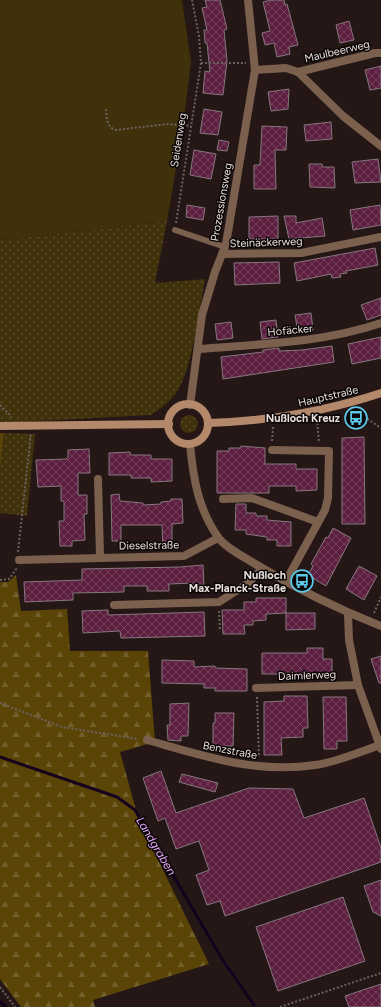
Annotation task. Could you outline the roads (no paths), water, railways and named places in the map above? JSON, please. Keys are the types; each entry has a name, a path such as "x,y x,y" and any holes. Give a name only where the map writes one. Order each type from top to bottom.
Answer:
{"main road":[{"name":"Hauptstraße","path":"208,423 274,418 317,412 381,393"},
{"path":"185,405 190,405 202,411 208,423 207,432 202,439 190,444 177,440 171,433 169,424 175,410 185,405"},
{"path":"0,426 169,424"}],"street":[{"name":"Prozessionsweg","path":"190,405 205,302 224,250 255,70 248,0"},
{"name":"Maulbeerweg","path":"298,72 375,53 381,53"},
{"path":"255,70 286,68 298,72 343,116 381,146"},
{"name":"Steinäckerweg","path":"224,250 301,253 381,237"},
{"name":"Hofäcker","path":"198,349 320,339 353,332 381,323"},
{"path":"190,444 194,484 201,504 218,538 234,551 262,569 348,613 381,626"},
{"path":"272,450 329,450 328,498 325,510 286,581"},
{"path":"98,479 100,557"},
{"path":"223,499 252,498 318,522"},
{"name":"Dieselstraße","path":"19,560 184,556 218,538"},
{"path":"114,605 219,602 247,584 262,569"},
{"path":"348,613 349,640 358,685 380,747"},
{"name":"Daimlerweg","path":"256,690 358,685"},
{"name":"Benzstraße","path":"147,740 246,766 284,768 317,765 380,747"}],"lane":[{"path":"175,230 224,250"}],"waterway":[{"name":"Landgraben","path":"0,757 117,797 135,810 222,959 254,1005"},
{"path":"0,1001 6,1007"}],"place":[{"name":"Nußloch Kreuz","path":"356,418"},
{"name":"Nußloch Max-Planck-Straße","path":"302,581"}]}
